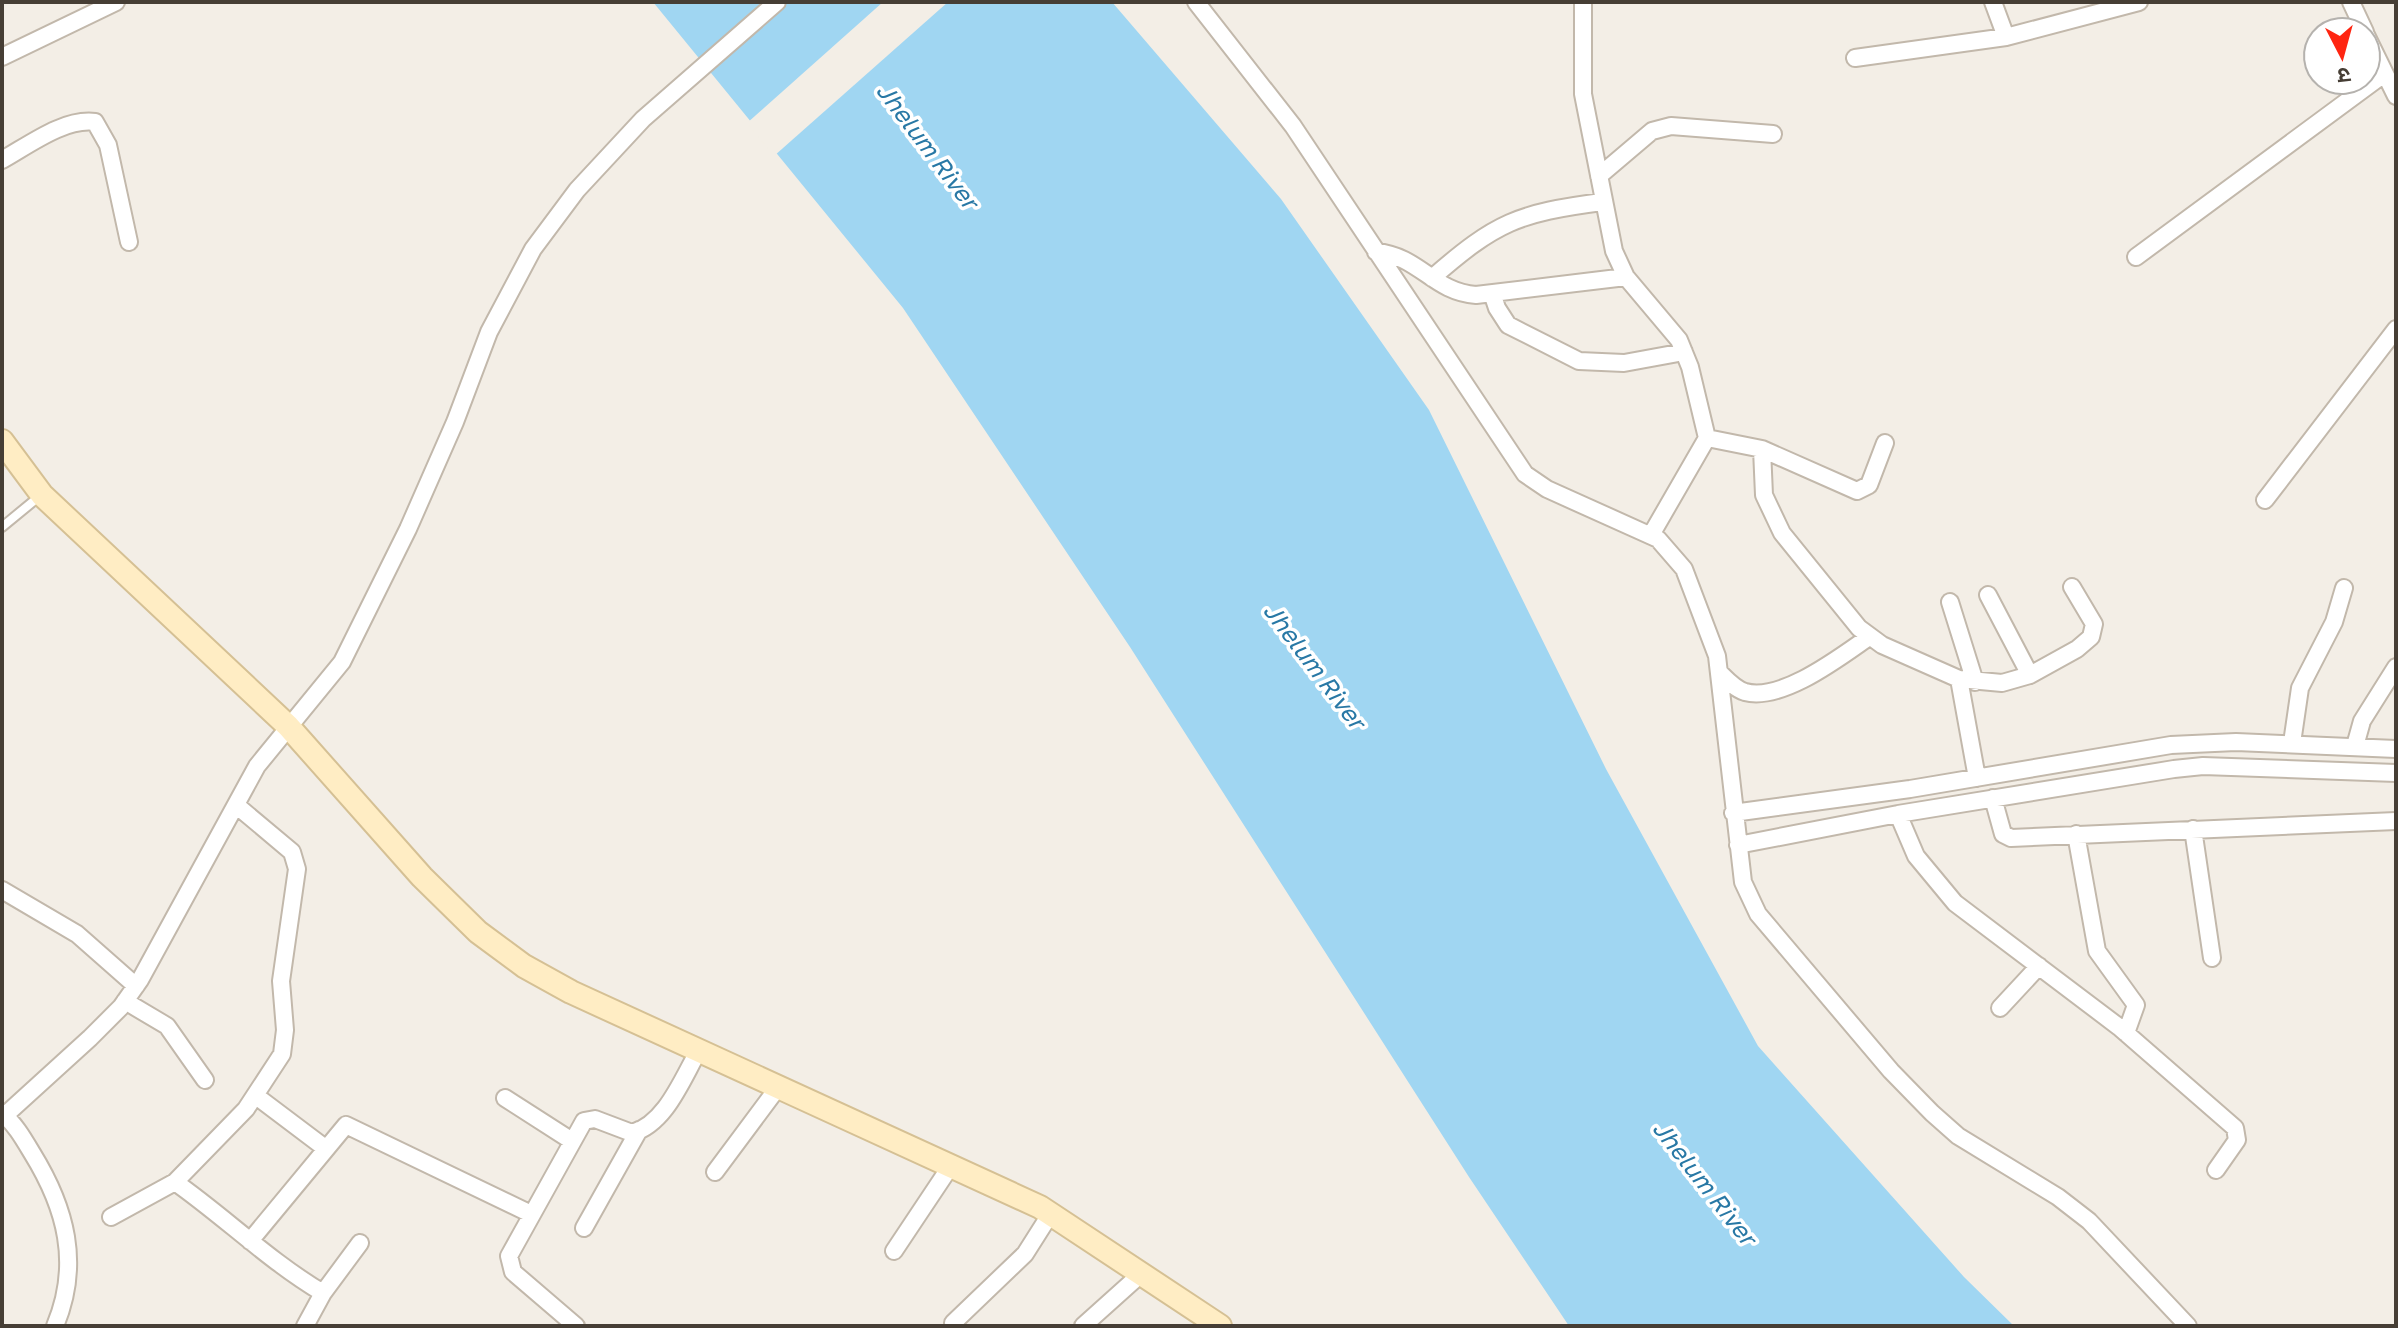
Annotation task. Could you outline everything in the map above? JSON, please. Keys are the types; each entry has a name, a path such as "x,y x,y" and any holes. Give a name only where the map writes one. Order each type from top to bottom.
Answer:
{"street":[{"path":"2,57 116,2"},
{"path":"55,1326 69,1279 63,1217 39,1164 3,1115 125,1001 257,766 342,662 414,515 455,422 489,332 533,249 577,190 643,119 777,2"},
{"path":"1583,2 1583,94 1614,251 1626,277 1666,322 1684,352 1707,438 1651,535"},
{"path":"1993,2 2006,37"},
{"path":"1855,58 2006,37 2139,2"},
{"path":"1198,3 1293,126 1525,474 1547,489 1651,535 1668,547 1684,569 1705,620 1720,673 1733,817 1743,882 1758,914 1891,1071 1958,1136 2058,1197 2089,1221 2188,1326"},
{"path":"2382,70 2396,96"},
{"path":"2136,257 2384,74"},
{"path":"2,160 64,127 84,120 95,122 108,145 129,242"},
{"path":"1599,176 1652,131 1671,126 1773,134"},
{"path":"1432,278 1490,230 1525,215 1602,202"},
{"path":"1376,252 1408,259 1456,293 1492,293 1626,277"},
{"path":"1492,293 1508,325 1579,361 1624,363 1684,352"},
{"path":"2265,500 2396,329"},
{"path":"1707,438 1762,449 1857,491 1869,485 1885,443"},
{"path":"2,441 42,495 288,726 422,877 478,932 524,966 571,992 952,1164 1051,1213 1220,1326"},
{"path":"1762,449 1764,495 1772,516 1869,637 1967,681 2002,683 2030,675 2091,637 2094,624 2072,587"},
{"path":"2292,743 2300,688 2334,622 2344,588"},
{"path":"1988,595 2030,675"},
{"path":"1950,602 1967,681 1977,778"},
{"path":"1720,673 1747,692 1771,691 1825,668 1869,637"},
{"path":"2355,746 2368,709 2396,667"},
{"path":"1733,817 1977,778 2109,767 2174,768 2292,743 2396,749"},
{"path":"1737,842 1993,798 2171,747 2396,773"},
{"path":"2171,747 2174,768"},
{"path":"1993,798 2006,837 2396,821"},
{"path":"111,1217 175,1182 256,1096 282,1054 281,981 297,869 292,852 236,805"},
{"path":"1898,814 1916,856 1955,903 2126,1033 2235,1128 2237,1140 2216,1170"},
{"path":"2193,829 2212,958"},
{"path":"2076,834 2097,951 2136,1005 2136,1013 2126,1033"},
{"path":"2,890 77,934 136,986"},
{"path":"2000,1008 2039,966"},
{"path":"125,1001 167,1026 205,1080"},
{"path":"584,1228 639,1130 665,1107 699,1050"},
{"path":"715,1172 779,1086"},
{"path":"256,1096 325,1148"},
{"path":"505,1098 572,1141"},
{"path":"576,1326 513,1272 508,1263 580,1125 590,1119 626,1132 639,1130"},
{"path":"250,1241 340,1129 350,1125 531,1214"},
{"path":"894,1251 952,1164"},
{"path":"175,1182 282,1269 323,1293"},
{"path":"953,1323 1025,1254 1051,1213"},
{"path":"305,1326 323,1293 360,1243"},
{"path":"1083,1326 1142,1273"}],"lane":[{"path":"2,527 42,495"}],"water":[{"name":"Jhelum River","path":"653,2 1112,2 1281,199 1429,410 1606,769 1758,1046 1964,1277 2014,1326 1569,1326 1469,1177 1130,647 903,308"}],"pier":[{"path":"883,2 948,2 774,156 747,123"}]}
